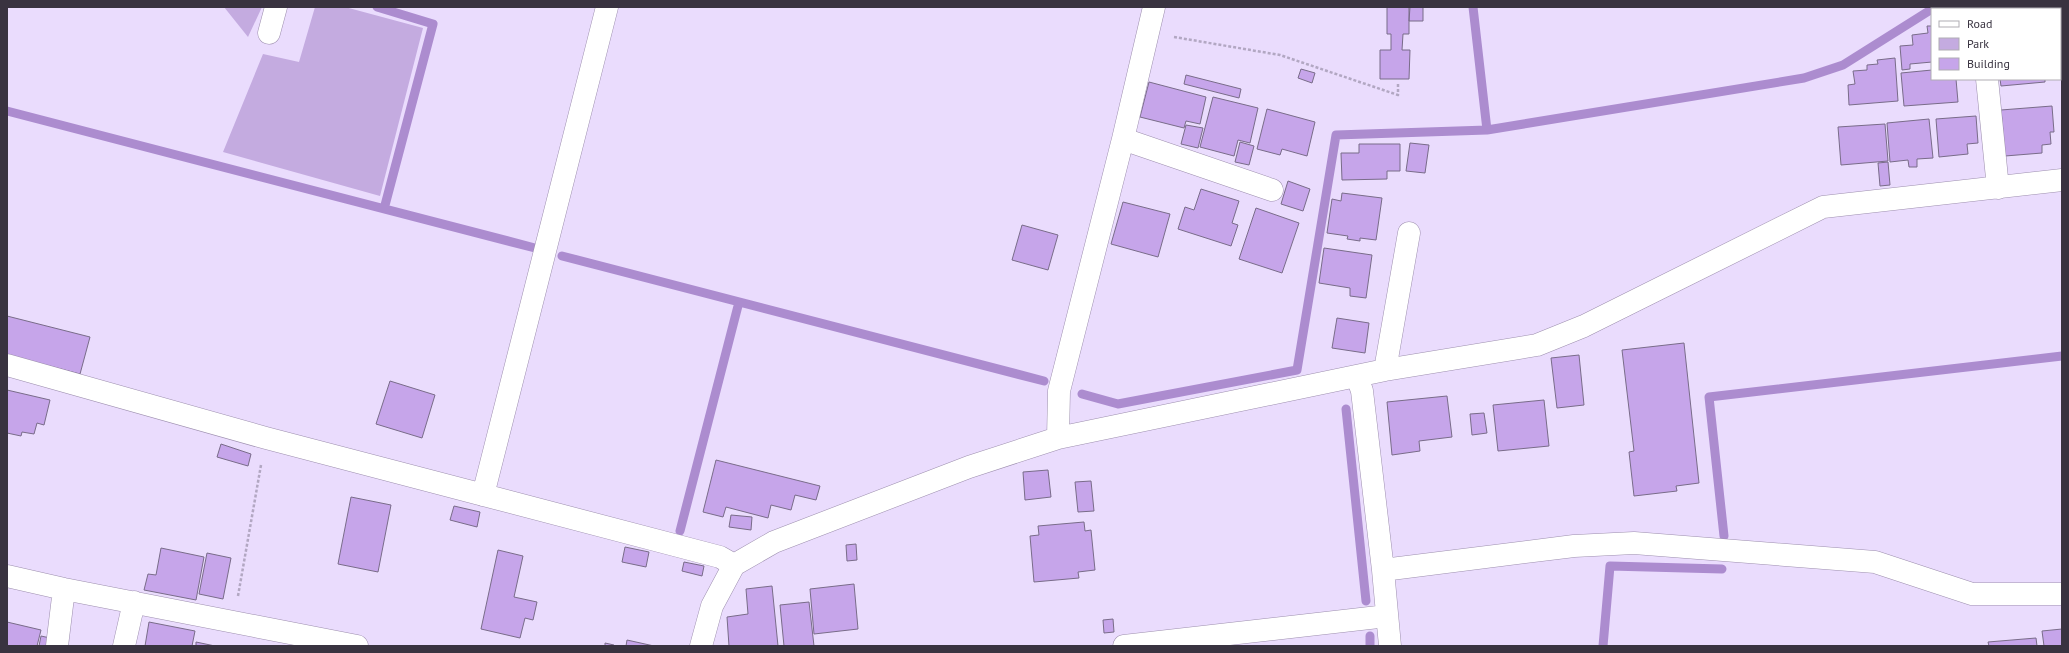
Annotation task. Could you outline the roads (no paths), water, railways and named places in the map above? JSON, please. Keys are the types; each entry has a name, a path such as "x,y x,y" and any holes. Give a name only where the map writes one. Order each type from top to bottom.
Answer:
{"street":[{"path":"269,33 276,7"},
{"path":"483,495 607,7"},
{"path":"1058,438 1059,391 1123,139 1154,7"},
{"path":"1987,80 1998,188"},
{"path":"1123,139 1272,190"},
{"path":"701,646 712,606 734,565 774,542 969,467 1058,438 1385,370 1537,345 1584,326 1823,207 2062,180"},
{"path":"1385,370 1410,233"},
{"path":"7,365 266,438 720,556 734,565"},
{"path":"1357,376 1362,391 1383,570 1390,646"},
{"path":"1383,570 1574,546 1634,543 1875,562 1972,594 2062,594"},
{"path":"7,576 64,589 358,646"},
{"path":"57,646 64,589"},
{"path":"124,646 134,602"},
{"path":"1124,646 1387,616"}],"waterway":[{"path":"377,7 433,24 384,209"},
{"path":"1473,7 1487,130"},
{"path":"1082,394 1118,404 1297,370 1336,135 1487,130 1804,78 1843,65 1931,10"},
{"path":"7,111 535,248"},
{"path":"562,256 1044,381"},
{"path":"680,531 739,302"},
{"path":"1724,536 1709,397 2062,356"},
{"path":"1346,409 1366,601"},
{"path":"1603,646 1610,566 1722,569"},
{"path":"1370,636 1370,646"}]}
